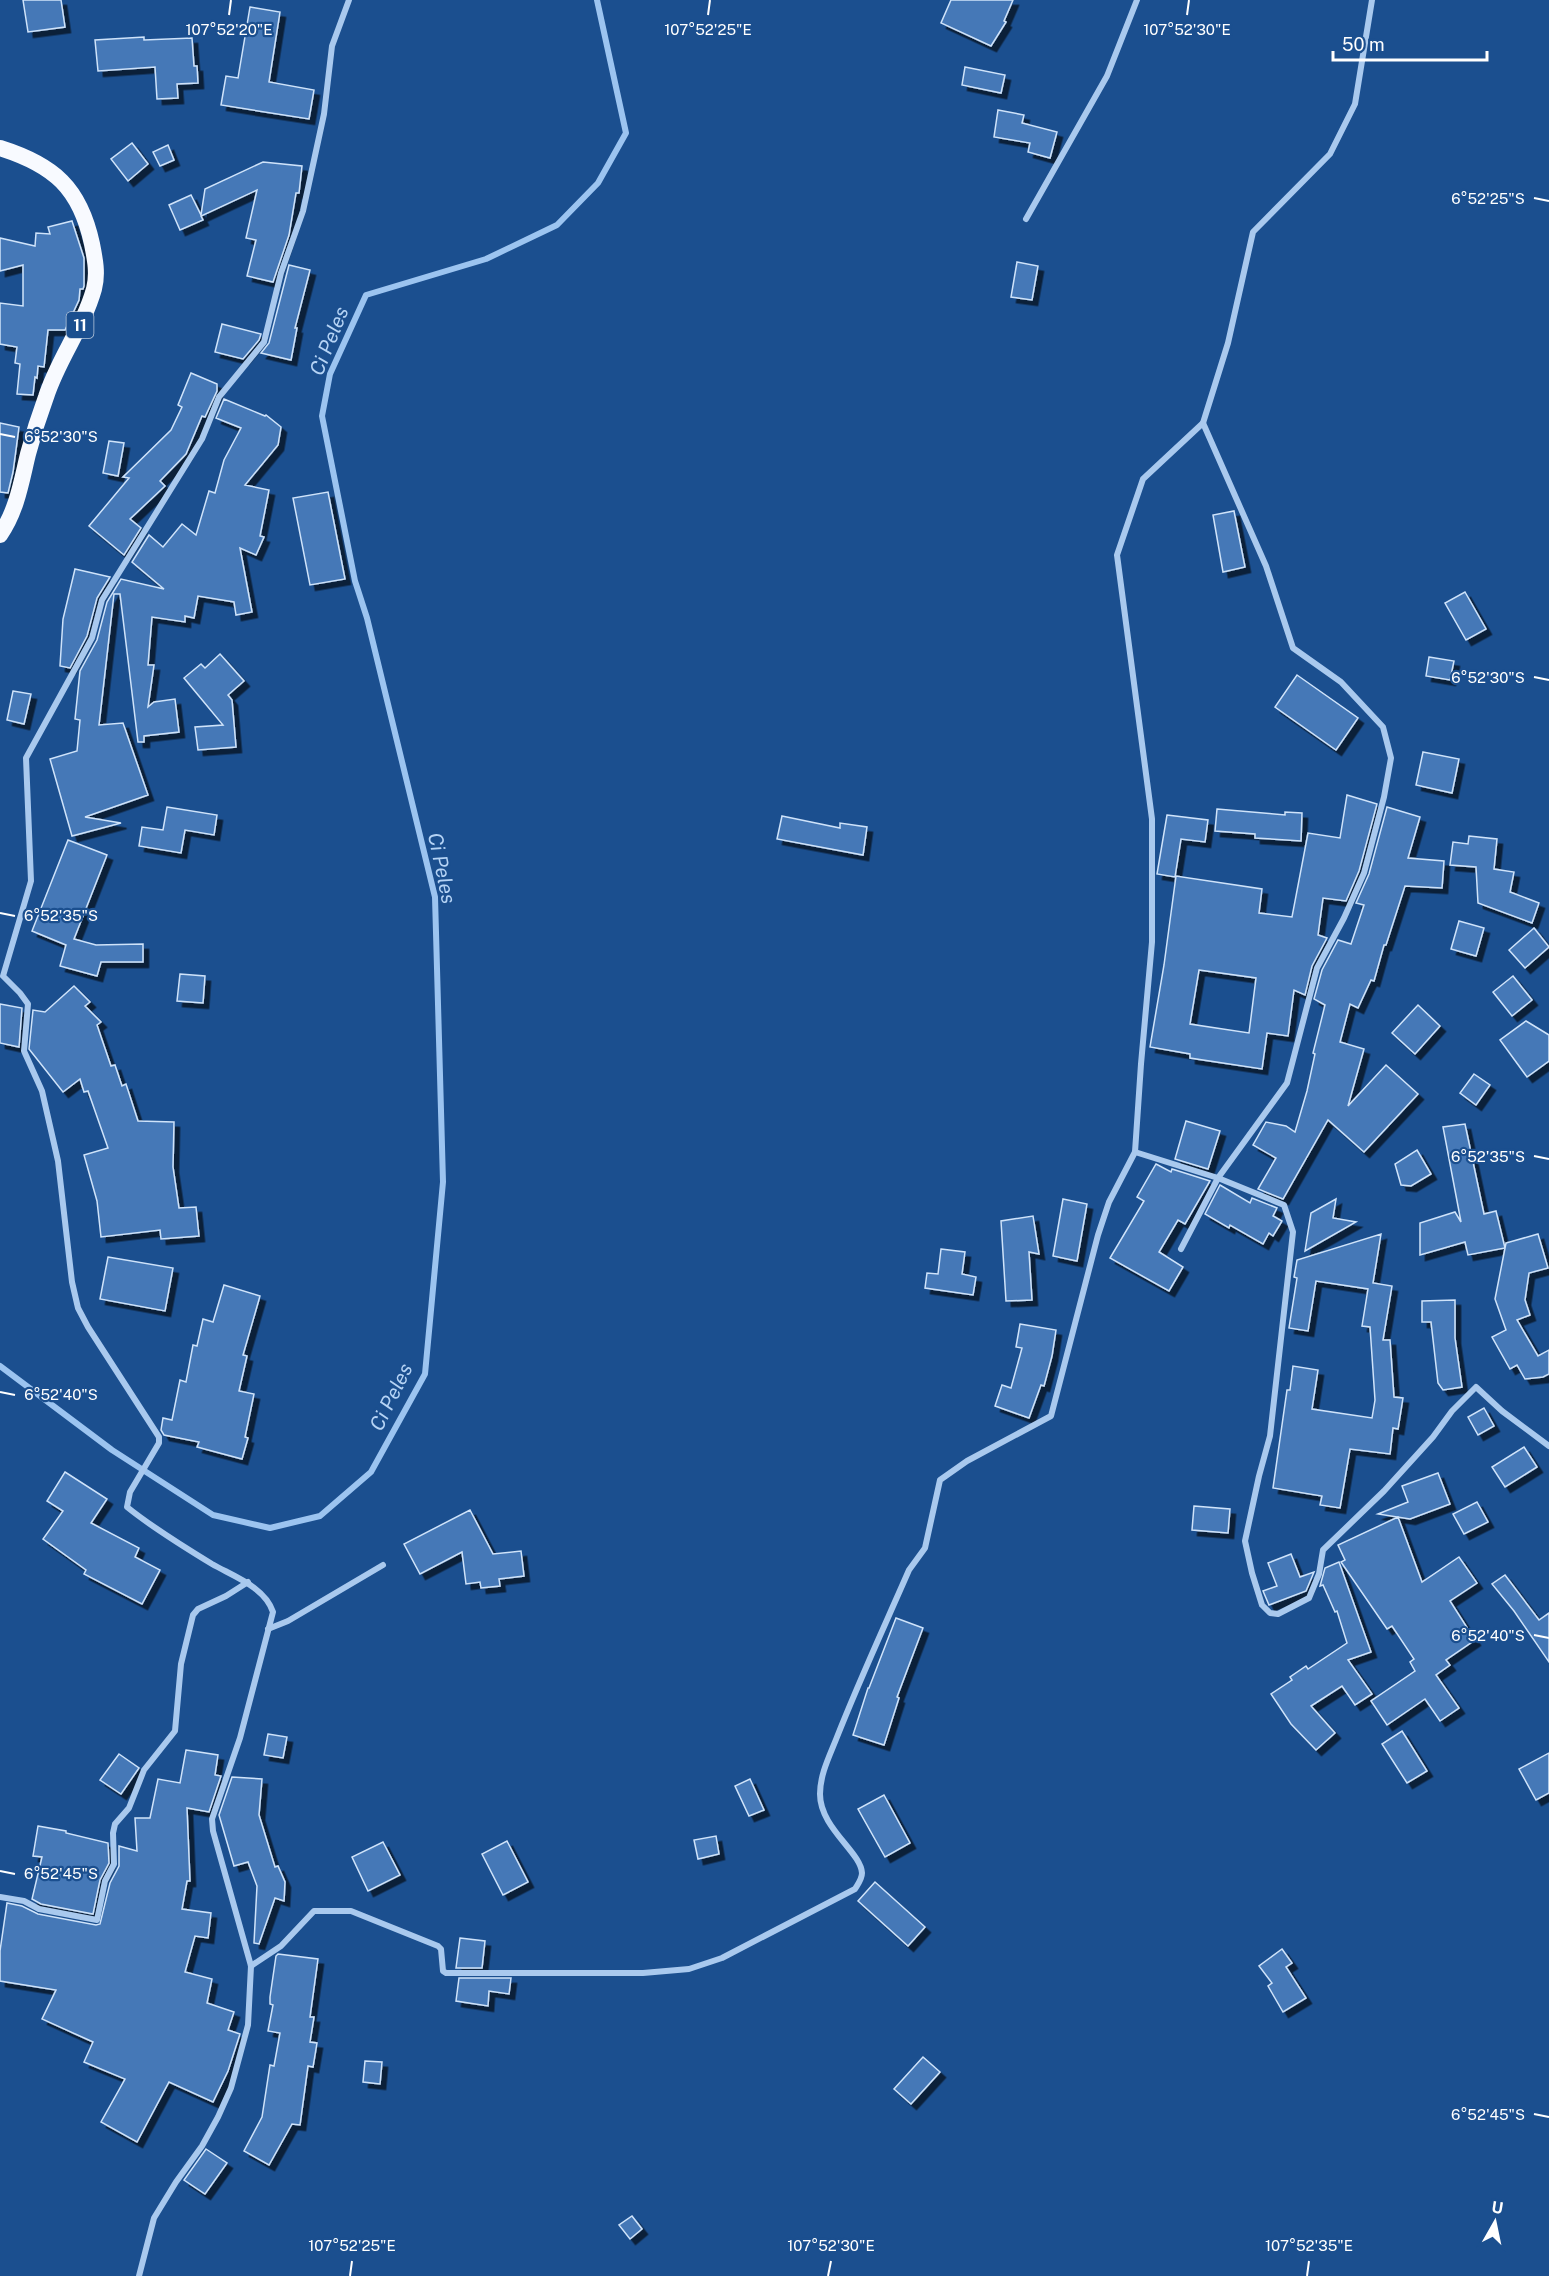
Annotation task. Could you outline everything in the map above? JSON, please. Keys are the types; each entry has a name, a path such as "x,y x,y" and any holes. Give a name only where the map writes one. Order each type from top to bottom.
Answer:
{"highway":[{"name":"11","path":"0,148 33,162 61,179 75,197 85,217 96,264 94,287 82,323 50,384 14,510 0,535"}],"street":[{"path":"1,977 31,882 26,758 92,638 102,600 202,439 219,397 264,342 281,273 303,211 324,114 332,46 349,0"},
{"path":"1026,219 1107,76 1137,0"},
{"path":"251,1966 280,1946 314,1911 351,1911 438,1946 441,1948 443,1971 446,1973 663,1972 689,1969 722,1958 855,1889 862,1873 860,1864 827,1821 820,1794 822,1777 909,1570 925,1548 940,1480 967,1461 1052,1416 1098,1235 1110,1202 1135,1152 1152,942 1152,819 1117,555 1143,479 1203,423 1228,343 1253,232 1329,154 1355,104 1372,0"},
{"path":"1181,1248 1218,1178 1287,1083 1317,968 1344,918 1364,873 1384,797 1391,758 1383,727 1376,718 1341,682 1293,648 1266,566 1203,423"},
{"path":"0,966 1,977 20,993 28,1004 24,1051 42,1092 58,1161 72,1282 78,1308 157,1433 159,1443 130,1492 127,1502 129,1509 213,1564 248,1582 272,1607 273,1612 240,1738 212,1819 213,1831 251,1966 248,2025 231,2088 212,2131 154,2218 139,2276"},
{"path":"1135,1152 1218,1178 1284,1205 1293,1232 1270,1436 1245,1541 1258,1594 1262,1605 1270,1613 1278,1614 1309,1598 1319,1574 1323,1550 1384,1491 1433,1437 1452,1411 1476,1387 1502,1411 1549,1446"},
{"path":"268,1629 288,1621 383,1564"},
{"path":"0,1897 24,1901 39,1909 97,1920 105,1881 114,1864 113,1833 116,1824 129,1808 144,1770 175,1731 181,1664 193,1616 198,1609 226,1596 248,1582"}],"building":[{"path":"23,0 61,0 65,27 28,32"},
{"path":"951,0 1013,0 1004,21 1006,22 991,46 941,23"},
{"path":"250,7 280,12 269,82 314,90 309,119 221,105 226,76 238,78"},
{"path":"144,37 144,40 192,38 198,83 177,84 178,98 157,99 155,67 98,71 95,40"},
{"path":"965,67 1005,75 1001,93 962,85"},
{"path":"998,110 1024,115 1022,123 1057,132 1050,158 1028,152 1030,143 994,137"},
{"path":"132,143 148,164 128,181 111,159"},
{"path":"168,145 174,160 160,166 153,152"},
{"path":"263,162 302,166 299,193 296,193 289,235 273,282 247,276 256,240 246,238 257,190 201,216 203,220 180,230 169,205 191,195 201,215 205,189"},
{"path":"72,221 84,258 84,286 80,289 79,300 65,330 48,330 44,367 38,366 33,395 17,394 20,364 15,363 17,347 0,344 0,303 23,306 23,265 0,271 0,238 35,246 36,233 50,234 48,227"},
{"path":"1017,262 1038,266 1032,300 1011,297"},
{"path":"289,265 310,270 295,328 297,328 291,360 261,353 269,343"},
{"path":"222,324 261,334 259,340 243,359 215,352"},
{"path":"191,373 217,384 217,391 205,417 202,416 186,454 160,481 165,486 130,519 141,528 124,555 89,526 129,478 123,477 171,430 182,407 178,405"},
{"path":"224,399 266,415 281,427 278,445 245,485 269,490 260,536 264,537 256,555 240,548 252,612 236,615 234,602 198,596 194,618 185,616 185,622 152,617 148,665 154,665 148,707 154,702 175,699 179,732 144,736 144,742 138,742 120,594 114,594 99,725 123,723 148,795 85,817 121,823 72,836 50,759 77,751 80,720 75,719 80,671 97,640 107,602 121,579 164,589 132,562 149,535 163,547 182,524 196,535 209,491 215,493 224,460 241,428 216,418"},
{"path":"0,423 19,427 8,493 0,492"},
{"path":"109,441 124,443 118,476 103,473"},
{"path":"328,492 345,579 310,585 293,498"},
{"path":"1234,511 1245,567 1223,572 1213,515"},
{"path":"75,569 110,577 97,598 87,636 70,668 60,666 63,619"},
{"path":"1465,592 1486,629 1466,640 1445,603"},
{"path":"220,654 244,681 228,695 232,700 236,747 198,750 195,727 223,725 184,678 201,664 205,668"},
{"path":"1429,657 1454,661 1450,680 1426,676"},
{"path":"1297,675 1358,718 1336,750 1275,707"},
{"path":"13,691 31,694 24,724 7,720"},
{"path":"1423,752 1459,759 1452,793 1416,785"},
{"path":"1347,795 1377,804 1359,871 1346,901 1323,898 1318,935 1327,938 1312,966 1305,995 1294,990 1288,1036 1267,1033 1262,1069 1190,1058 1190,1054 1150,1047 1176,876 1262,889 1259,913 1292,917 1308,833 1340,838","holes":["1199,970 1256,978 1249,1033 1190,1024"]},
{"path":"167,807 217,815 214,835 185,830 181,853 139,846 142,827 163,830"},
{"path":"1387,807 1420,817 1408,858 1444,861 1442,888 1405,886 1374,981 1371,980 1358,1008 1350,1004 1340,1042 1364,1049 1348,1106 1386,1065 1418,1094 1364,1152 1328,1120 1283,1199 1258,1189 1276,1158 1253,1145 1266,1122 1286,1126 1295,1132 1307,1091 1315,1054 1313,1053 1325,1005 1314,999 1322,970 1338,940 1351,944 1364,905 1356,903 1369,874"},
{"path":"1217,809 1285,815 1285,812 1302,813 1301,841 1255,838 1255,834 1215,831"},
{"path":"1167,815 1208,820 1205,842 1181,839 1175,877 1157,874"},
{"path":"782,816 840,828 840,823 867,827 863,855 777,839"},
{"path":"1469,836 1497,839 1494,869 1514,872 1510,892 1539,903 1532,923 1478,903 1476,867 1450,865 1453,842 1468,844"},
{"path":"68,840 107,855 74,939 96,945 143,944 143,962 101,962 97,976 60,966 66,945 32,931"},
{"path":"1459,921 1484,928 1476,956 1451,949"},
{"path":"1534,928 1549,947 1525,968 1509,950"},
{"path":"180,974 205,976 203,1003 177,1001"},
{"path":"1513,976 1532,1000 1512,1016 1493,992"},
{"path":"74,986 90,1002 85,1006 101,1022 97,1025 111,1066 115,1065 122,1086 126,1084 138,1121 174,1122 173,1167 179,1208 196,1207 199,1236 161,1239 160,1230 101,1237 97,1201 84,1155 108,1148 88,1091 84,1092 80,1079 63,1092 29,1049 33,1010 45,1012"},
{"path":"0,1004 22,1008 19,1047 0,1043"},
{"path":"1418,1005 1440,1026 1415,1054 1392,1033"},
{"path":"1526,1021 1549,1035 1549,1061 1527,1077 1500,1040"},
{"path":"1474,1074 1490,1085 1476,1105 1460,1093"},
{"path":"1186,1121 1220,1131 1208,1169 1175,1159"},
{"path":"1465,1124 1484,1214 1496,1211 1505,1248 1468,1255 1465,1242 1420,1255 1420,1223 1455,1212 1461,1222 1443,1127"},
{"path":"1417,1150 1431,1174 1411,1186 1401,1185 1395,1164"},
{"path":"1156,1164 1171,1172 1172,1169 1210,1181 1185,1224 1178,1220 1159,1252 1183,1267 1169,1291 1110,1258 1144,1201 1137,1197"},
{"path":"1220,1185 1250,1203 1252,1198 1277,1208 1273,1216 1282,1221 1273,1236 1269,1233 1263,1244 1205,1214"},
{"path":"1063,1199 1087,1204 1077,1261 1053,1256"},
{"path":"1336,1199 1333,1218 1356,1222 1305,1251 1311,1213"},
{"path":"1033,1216 1039,1254 1029,1252 1032,1300 1006,1301 1001,1221"},
{"path":"1381,1234 1373,1283 1392,1286 1383,1340 1390,1340 1394,1397 1403,1398 1398,1429 1393,1428 1390,1454 1350,1449 1340,1508 1320,1505 1322,1496 1273,1488 1287,1390 1290,1390 1293,1366 1318,1370 1312,1409 1372,1418 1375,1400 1370,1327 1362,1326 1368,1289 1316,1281 1308,1331 1289,1328 1297,1278 1294,1277 1297,1260"},
{"path":"1538,1234 1548,1268 1529,1273 1525,1300 1530,1315 1517,1320 1538,1356 1549,1350 1549,1374 1525,1379 1517,1365 1510,1369 1492,1337 1506,1330 1495,1299 1506,1243"},
{"path":"941,1249 965,1252 962,1274 976,1277 973,1295 925,1288 927,1273 938,1274"},
{"path":"108,1257 173,1268 165,1311 100,1299"},
{"path":"224,1285 260,1296 243,1355 247,1356 239,1391 254,1394 245,1437 248,1438 242,1459 197,1447 199,1442 164,1435 161,1430 163,1418 172,1420 180,1380 186,1382 193,1345 197,1346 203,1319 213,1322"},
{"path":"1455,1300 1455,1338 1462,1387 1443,1390 1438,1383 1431,1322 1422,1322 1422,1301"},
{"path":"1020,1324 1056,1330 1044,1386 1041,1385 1029,1418 995,1406 1002,1385 1011,1388 1022,1348 1016,1347"},
{"path":"1484,1408 1494,1426 1478,1435 1468,1417"},
{"path":"1524,1447 1537,1467 1505,1487 1492,1467"},
{"path":"65,1472 107,1499 91,1523 139,1548 135,1557 160,1570 142,1604 84,1574 86,1570 43,1539 63,1511 47,1501"},
{"path":"1438,1473 1450,1504 1410,1519 1378,1514 1408,1502 1402,1486"},
{"path":"1477,1502 1488,1522 1464,1534 1453,1514"},
{"path":"1194,1506 1230,1509 1228,1533 1192,1530"},
{"path":"470,1510 493,1554 521,1551 524,1576 499,1579 500,1586 481,1588 480,1582 466,1584 462,1552 420,1574 404,1544"},
{"path":"1398,1517 1422,1582 1459,1557 1477,1583 1450,1601 1475,1640 1446,1660 1450,1665 1436,1675 1459,1708 1440,1721 1425,1699 1387,1725 1371,1701 1415,1671 1410,1662 1414,1659 1392,1626 1387,1629 1341,1562 1345,1560 1338,1545"},
{"path":"1291,1554 1300,1577 1314,1572 1306,1591 1269,1605 1263,1591 1277,1586 1268,1563"},
{"path":"1339,1562 1371,1652 1348,1660 1372,1694 1355,1705 1342,1686 1311,1706 1335,1733 1316,1750 1291,1724 1271,1694 1292,1680 1290,1677 1306,1666 1308,1669 1347,1643 1337,1611 1335,1612 1323,1585 1320,1586 1325,1568"},
{"path":"1505,1575 1539,1620 1549,1613 1549,1662 1514,1611 1492,1584"},
{"path":"896,1618 923,1628 897,1697 899,1698 884,1745 853,1735 868,1688"},
{"path":"1402,1731 1427,1771 1407,1783 1382,1744"},
{"path":"268,1734 287,1737 283,1758 264,1755"},
{"path":"186,1750 218,1755 215,1775 221,1776 209,1812 187,1808 190,1881 187,1881 182,1909 211,1913 208,1938 195,1936 185,1972 212,1979 207,2003 234,2012 228,2030 240,2034 228,2071 213,2102 169,2082 137,2142 101,2122 125,2079 84,2062 93,2042 42,2019 56,1990 0,1981 0,1951 7,1903 22,1906 38,1914 100,1924 110,1883 119,1866 119,1846 137,1851 135,1818 150,1818 158,1779 180,1783"},
{"path":"1549,1753 1549,1793 1536,1800 1519,1769"},
{"path":"119,1754 139,1768 121,1794 100,1780"},
{"path":"232,1777 262,1779 259,1815 275,1867 278,1866 285,1882 284,1901 275,1898 259,1944 254,1943 257,1886 248,1862 234,1866 219,1815"},
{"path":"750,1779 764,1810 749,1816 735,1786"},
{"path":"884,1795 910,1843 885,1857 858,1809"},
{"path":"38,1826 108,1843 109,1863 100,1880 93,1914 41,1904 32,1899 42,1857 33,1856"},
{"path":"716,1836 719,1854 698,1859 694,1840"},
{"path":"507,1841 528,1882 503,1895 482,1854"},
{"path":"383,1842 400,1875 368,1891 352,1857"},
{"path":"875,1882 925,1927 908,1946 858,1901"},
{"path":"460,1938 485,1941 482,1968 456,1968"},
{"path":"1282,1949 1292,1963 1286,1967 1306,1998 1283,2012 1268,1986 1272,1983 1259,1966"},
{"path":"278,1954 318,1959 310,2017 314,2017 310,2042 317,2043 313,2067 308,2066 300,2125 292,2124 269,2165 244,2151 262,2117 270,2065 274,2066 280,2033 268,2031 273,2005 270,2004 270,1997"},
{"path":"459,1978 511,1978 509,1994 489,1991 488,2006 456,2001"},
{"path":"923,2057 940,2072 911,2104 894,2089"},
{"path":"365,2061 382,2062 380,2084 363,2082"},
{"path":"206,2149 227,2163 205,2194 184,2180"},
{"path":"632,2216 642,2229 630,2239 619,2225"}],"waterway":[{"name":"Ci Peles","path":"0,1366 112,1450 213,1515 270,1528 320,1516 371,1472 425,1374 443,1182 435,897 367,618 355,581 322,416 330,374 366,295 486,259 557,225 598,183 626,133 597,0"}]}
